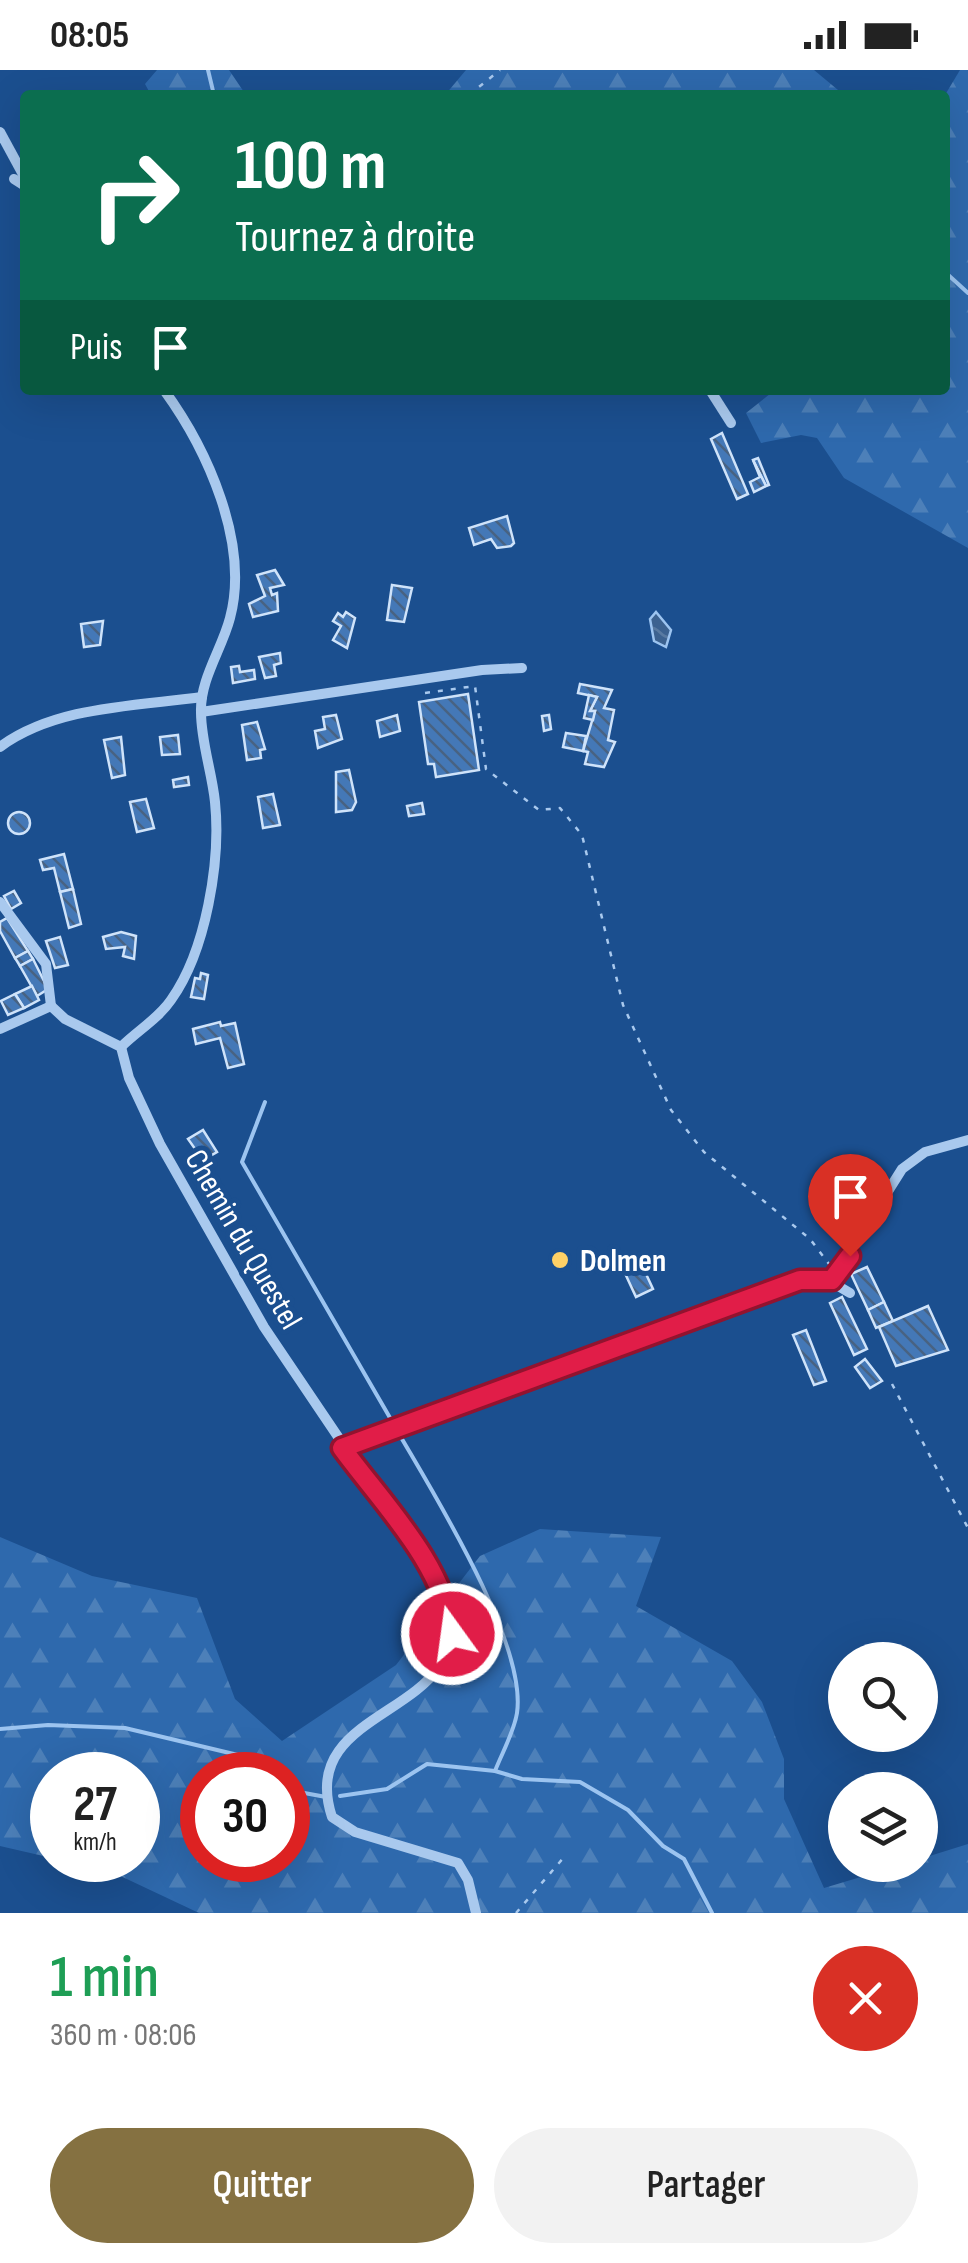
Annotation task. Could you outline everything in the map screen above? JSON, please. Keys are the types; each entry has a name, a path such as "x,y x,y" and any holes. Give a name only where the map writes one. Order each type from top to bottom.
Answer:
{"street":[{"path":"0,132 20,179"},
{"path":"0,902 46,964 52,1006 66,1019 122,1047 159,1014 178,990 192,957 209,894 217,838 200,712 232,609 233,558 208,470 186,420 168,395"},
{"path":"713,395 731,423"},
{"path":"200,712 522,668"},
{"path":"0,747 25,732 73,716 202,696"},
{"path":"0,1029 52,1006"},
{"name":"Chemin du Questel","path":"122,1047 129,1078 192,1206 342,1448 436,1579 450,1608 449,1650 426,1684 338,1748 326,1771 332,1817 356,1832 458,1863 468,1880 476,1913"},
{"path":"834,1277 902,1169 926,1152 968,1140"},
{"path":"834,1277 850,1293"},
{"path":"342,1448 800,1280 834,1277"}],"path":[{"path":"475,90 500,70"},
{"path":"425,693 475,686 486,768 539,810 560,808 573,820 582,835 623,1005 671,1110 704,1152 810,1239 834,1277"},
{"path":"892,1384 968,1528"},
{"path":"516,1913 565,1856"}],"green space":[{"path":"157,70 229,70 243,90 148,90 145,84"},
{"path":"466,70 814,70 838,90 449,90"},
{"path":"960,70 968,70 968,548 844,478 817,438 801,435 761,443 746,413 769,395 950,395 948,90"},
{"path":"540,1529 661,1537 636,1606 732,1661 762,1702 784,1759 784,1799 824,1888 844,1882 938,1882 938,1853 968,1844 968,1913 199,1913 133,1882 160,1882 160,1752 30,1752 30,1853 0,1846 0,1537 92,1576 197,1598 235,1699 282,1741 396,1665 480,1556"}],"water":[{"path":"656,612 671,630 666,647 654,641 650,619"}],"building":[{"path":"722,433 748,494 737,499 711,439"},
{"path":"758,458 769,485 766,486 753,460"},
{"path":"753,460 766,486 754,492 750,482 760,477"},
{"path":"507,516 514,543 511,546 497,548 491,539 474,545 469,528"},
{"path":"275,570 284,585 270,588 272,595 277,593 278,611 253,617 249,604 265,596 257,575"},
{"path":"392,585 412,588 404,622 387,620"},
{"path":"346,612 355,618 347,648 333,640 341,626 333,621 338,613 343,617"},
{"path":"103,621 100,645 84,647 81,624"},
{"path":"280,653 281,663 274,665 276,676 265,678 259,657"},
{"path":"239,666 240,672 254,670 255,679 233,683 231,667"},
{"path":"580,684 612,690 604,708 614,710 608,740 615,742 604,767 585,764 588,752 583,751 595,711 590,711 597,697 578,693"},
{"path":"468,694 479,770 436,777 434,764 428,764 419,702"},
{"path":"589,695 597,697 590,711 595,711 593,720 584,718"},
{"path":"336,715 342,739 318,748 315,731 325,729 323,717"},
{"path":"397,715 400,731 380,737 377,721"},
{"path":"549,715 551,729 544,731 542,716"},
{"path":"257,722 265,749 260,750 261,758 247,760 242,725"},
{"path":"566,733 586,736 583,751 563,747"},
{"path":"178,735 180,754 162,755 160,737"},
{"path":"121,737 125,775 112,778 104,740"},
{"path":"349,770 356,802 352,810 336,812 336,772"},
{"path":"188,777 189,785 174,787 173,780"},
{"path":"273,794 280,825 263,828 258,797"},
{"path":"146,799 154,828 137,832 130,802"},
{"path":"422,803 424,814 409,816 407,806"},
{"path":"19,812 27,815 27,831 19,834 11,831 8,823 11,815"},
{"path":"64,854 73,889 60,892 54,868 43,870 40,860"},
{"path":"73,889 81,924 69,928 60,892"},
{"path":"14,891 21,903 11,909 4,896"},
{"path":"7,918 28,951 15,958 0,931 0,922"},
{"path":"121,932 136,936 134,959 123,956 125,947 106,949 103,937"},
{"path":"60,937 68,965 55,968 46,941"},
{"path":"28,951 33,959 20,966 15,958"},
{"path":"33,959 48,989 37,996 20,966"},
{"path":"201,973 208,975 204,999 191,997 195,978 200,979"},
{"path":"32,986 39,1000 24,1008 15,994"},
{"path":"15,994 24,1008 8,1015 1,1001"},
{"path":"220,1022 221,1026 235,1023 244,1064 228,1068 220,1038 196,1044 193,1029"},
{"path":"203,1130 217,1152 203,1160 188,1139"},
{"path":"640,1261 653,1289 636,1297 623,1269"},
{"path":"867,1267 884,1302 868,1310 851,1274"},
{"path":"842,1297 867,1349 854,1355 830,1303"},
{"path":"884,1302 893,1321 876,1328 868,1310"},
{"path":"928,1306 948,1350 896,1366 879,1327"},
{"path":"806,1330 826,1381 814,1385 793,1335"},
{"path":"865,1359 882,1381 870,1388 855,1367"}],"waterway":[{"path":"208,70 213,90"},
{"path":"950,277 968,293"},
{"path":"265,1102 242,1162 393,1423"},
{"path":"402,1439 476,1573 508,1650 516,1684 517,1713 495,1771"},
{"path":"0,1729 48,1725 125,1728 225,1752"},
{"path":"340,1796 387,1789 427,1764 495,1771 522,1779 580,1782 628,1810 663,1846 684,1859 712,1913"},
{"path":"310,1794 326,1797"}],"place":[{"name":"Dolmen","path":"560,1260"}],"route":[{"path":"452,1634 450,1608 436,1579 342,1448 800,1280 832,1280 850,1256"}]}
